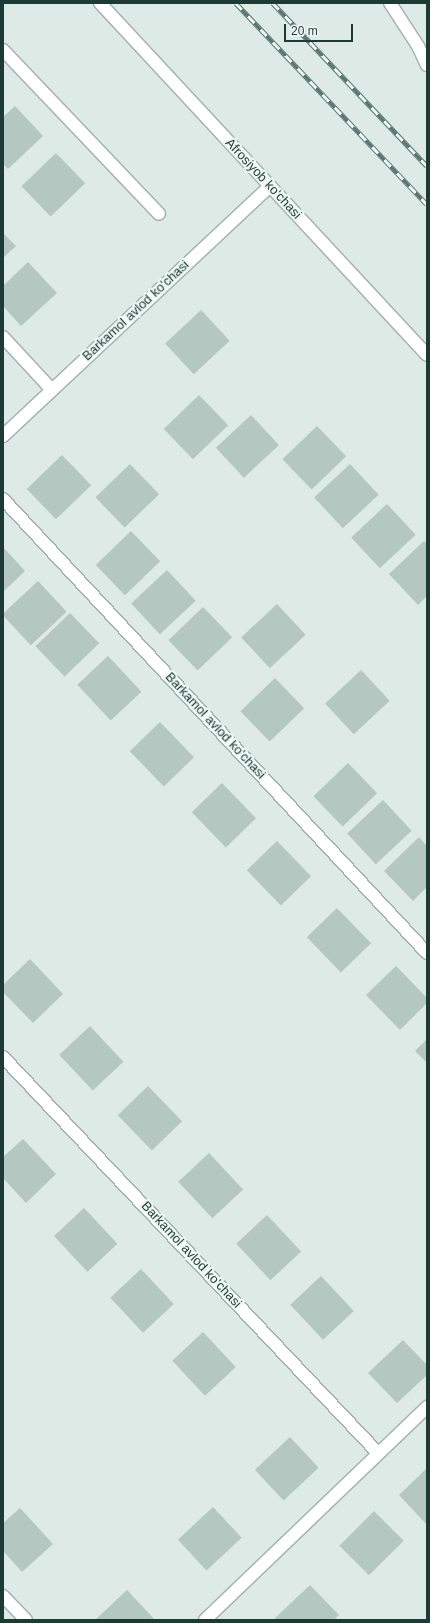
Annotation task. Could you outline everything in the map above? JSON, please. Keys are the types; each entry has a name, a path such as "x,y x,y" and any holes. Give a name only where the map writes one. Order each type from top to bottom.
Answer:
{"street":[{"name":"Afrosiyob ko'chasi","path":"100,3 427,355"},
{"path":"390,3 418,46 427,65"},
{"path":"3,50 159,214"},
{"name":"Barkamol avlod ko'chasi","path":"3,436 270,186"},
{"path":"3,337 52,390"},
{"name":"Barkamol avlod ko'chasi","path":"3,499 427,953"},
{"name":"Barkamol avlod ko'chasi","path":"3,1056 378,1453"},
{"path":"205,1620 427,1407"},
{"path":"3,1596 26,1620"}],"building":[{"path":"15,106 43,136 8,169 3,164 3,117"},
{"path":"56,153 85,183 51,217 21,186"},
{"path":"3,233 16,246 3,258"},
{"path":"28,262 57,293 21,326 3,306 3,286"},
{"path":"201,310 230,341 194,374 165,343"},
{"path":"199,395 228,425 193,459 164,429"},
{"path":"251,415 279,445 244,478 216,448"},
{"path":"317,426 346,456 312,490 282,459"},
{"path":"62,455 91,485 56,519 27,489"},
{"path":"130,464 159,494 125,528 95,497"},
{"path":"350,464 379,495 343,528 314,497"},
{"path":"387,504 416,535 380,568 351,537"},
{"path":"131,531 160,561 125,595 96,565"},
{"path":"424,541 427,544 427,596 418,605 389,574"},
{"path":"3,547 25,571 3,592"},
{"path":"167,570 196,601 160,634 131,603"},
{"path":"38,581 67,612 31,645 3,614"},
{"path":"277,604 306,635 270,668 241,637"},
{"path":"203,607 232,637 198,671 168,640"},
{"path":"70,613 99,643 65,677 35,646"},
{"path":"108,656 141,692 111,720 77,685"},
{"path":"361,670 390,701 354,734 325,703"},
{"path":"275,678 304,708 270,742 240,711"},
{"path":"160,722 194,757 164,786 130,751"},
{"path":"348,763 377,793 343,827 313,796"},
{"path":"222,783 256,818 226,847 192,812"},
{"path":"383,800 412,831 376,864 347,833"},
{"path":"419,837 427,846 427,887 413,901 384,871"},
{"path":"277,841 311,876 281,905 247,870"},
{"path":"337,908 371,943 341,972 307,937"},
{"path":"30,959 63,994 33,1023 3,992 3,985"},
{"path":"396,966 427,998 427,1003 400,1030 366,995"},
{"path":"90,1026 123,1062 93,1090 59,1055"},
{"path":"427,1039 427,1063 415,1051"},
{"path":"148,1086 182,1121 152,1150 118,1115"},
{"path":"23,1139 56,1174 26,1203 3,1178 3,1157"},
{"path":"209,1153 243,1190 212,1218 178,1182"},
{"path":"84,1208 117,1244 87,1272 54,1236"},
{"path":"267,1215 301,1252 270,1280 236,1244"},
{"path":"141,1269 174,1304 143,1333 110,1298"},
{"path":"321,1276 354,1311 323,1340 290,1305"},
{"path":"203,1332 236,1367 205,1396 172,1361"},
{"path":"403,1340 427,1365 427,1375 397,1403 368,1373"},
{"path":"290,1437 319,1468 284,1500 255,1470"},
{"path":"427,1468 427,1525 399,1495"},
{"path":"213,1507 242,1538 207,1570 178,1540"},
{"path":"20,1508 53,1544 22,1572 3,1551 3,1523"},
{"path":"374,1511 404,1541 369,1575 339,1546"},
{"path":"310,1585 339,1615 334,1620 277,1620 275,1618"},
{"path":"127,1590 155,1620 95,1620"}],"railway":[{"path":"236,3 427,204"},
{"path":"273,3 427,166"}]}
